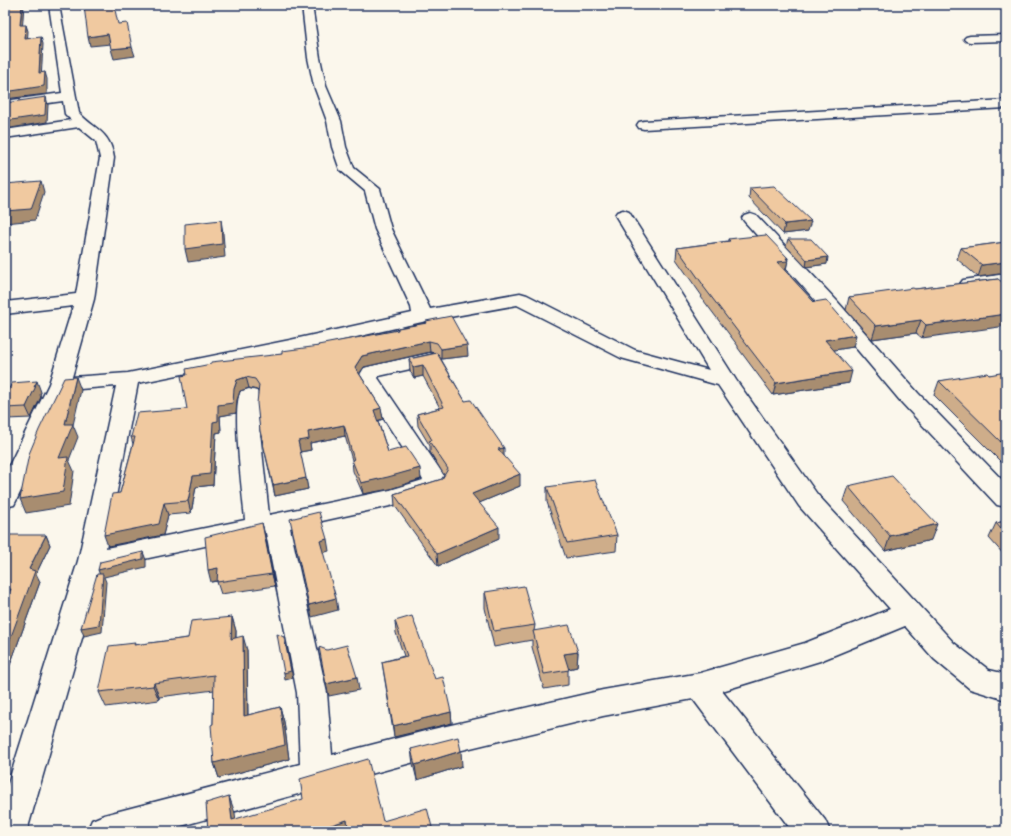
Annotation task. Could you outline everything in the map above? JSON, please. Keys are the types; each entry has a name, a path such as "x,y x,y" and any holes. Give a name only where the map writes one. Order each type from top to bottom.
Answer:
{"street":[{"path":"6,496 60,384 85,299 107,158 106,146 95,130 80,123 72,114 54,5"},
{"path":"307,5 320,86 334,121 338,147 347,170 372,189 384,229 420,307 422,316"},
{"path":"970,39 1006,38"},
{"path":"5,105 69,96"},
{"path":"644,125 1006,104"},
{"path":"5,134 80,123"},
{"path":"623,215 726,381 808,500 908,613 944,651 980,680 1006,687"},
{"path":"750,218 830,305 910,398 1006,499"},
{"path":"952,287 1006,279"},
{"path":"5,308 85,299"},
{"path":"60,384 128,379 290,346 422,316 520,299 628,354 726,381"},
{"path":"830,305 853,302"},
{"path":"91,561 390,498 434,484 435,480 368,378 371,372 430,359"},
{"path":"10,831 91,561 128,379"},
{"path":"249,396 247,414 267,524 312,693 317,774"},
{"path":"104,831 459,737 603,704 700,685 810,653 908,613"},
{"path":"700,685 813,831"}],"building":[{"path":"5,5 22,5 20,25 26,25 25,39 41,37 39,73 45,72 44,86 5,92"},
{"path":"114,5 118,24 127,23 132,47 111,49 108,34 88,37 84,6"},
{"path":"46,97 45,115 5,121 5,103"},
{"path":"41,181 31,209 5,211 5,184"},
{"path":"774,186 811,221 785,224 750,188"},
{"path":"221,220 222,244 185,249 185,224"},
{"path":"766,235 788,258 786,258 788,261 777,262 814,302 826,300 856,335 825,340 852,371 776,383 703,286 677,248 730,241 728,239"},
{"path":"788,239 811,239 828,257 807,260"},
{"path":"1006,242 1006,262 982,265 961,248"},
{"path":"998,279 1006,285 1006,314 926,325 921,320 876,326 849,297 913,288 915,289"},
{"path":"451,316 467,345 441,349 437,343 429,341 362,356 355,367 381,408 374,410 388,452 406,447 420,468 361,483 352,460 354,460 344,425 308,432 309,439 298,441 306,478 273,485 260,431 257,403 259,385 255,379 246,377 237,380 234,389 233,403 218,405 218,421 213,422 210,474 193,476 188,501 164,503 159,524 104,535 112,494 120,493 135,437 131,437 137,413 187,409 181,376 187,375 186,369 211,364 211,362 282,354 282,351 319,346 318,345 398,330 398,328 427,323 426,321"},
{"path":"437,353 465,401 471,400 504,448 498,449 520,474 472,494 499,527 437,554 394,494 442,479 448,469 429,441 432,440 417,414 444,407 423,365 413,367 409,359"},
{"path":"1006,372 1006,447 939,381 987,373 989,375"},
{"path":"76,377 65,424 73,424 59,458 68,457 63,492 20,499 29,454 39,430 64,378"},
{"path":"37,381 26,407 5,408 5,394 12,383"},
{"path":"892,476 937,524 890,536 848,486"},
{"path":"595,480 617,535 567,543 547,487"},
{"path":"319,512 327,539 320,541 336,598 309,605 290,519"},
{"path":"1006,521 1006,535 996,523"},
{"path":"262,523 272,574 217,582 218,568 208,570 205,537"},
{"path":"10,535 46,535 29,569 35,571 5,653 5,601 11,589 5,590 5,545"},
{"path":"143,552 143,559 98,570 100,562"},
{"path":"97,574 103,574 99,625 81,628"},
{"path":"524,586 535,625 494,631 485,592"},
{"path":"412,616 435,679 443,677 451,712 393,726 382,662 407,656 395,621"},
{"path":"232,617 231,639 243,636 244,716 280,707 285,745 214,763 211,725 213,724 214,675 154,683 153,686 99,692 109,646 135,643 134,645 188,638 191,621"},
{"path":"569,625 578,652 564,654 569,670 544,674 533,631"},
{"path":"277,634 284,637 291,671 284,673"},
{"path":"347,645 357,677 326,684 319,647 327,650"},
{"path":"458,737 461,751 415,765 411,749"},
{"path":"368,759 383,821 427,808 433,831 349,831 347,820 312,831 208,831 206,803 229,796 232,820 303,799 300,779"}]}
